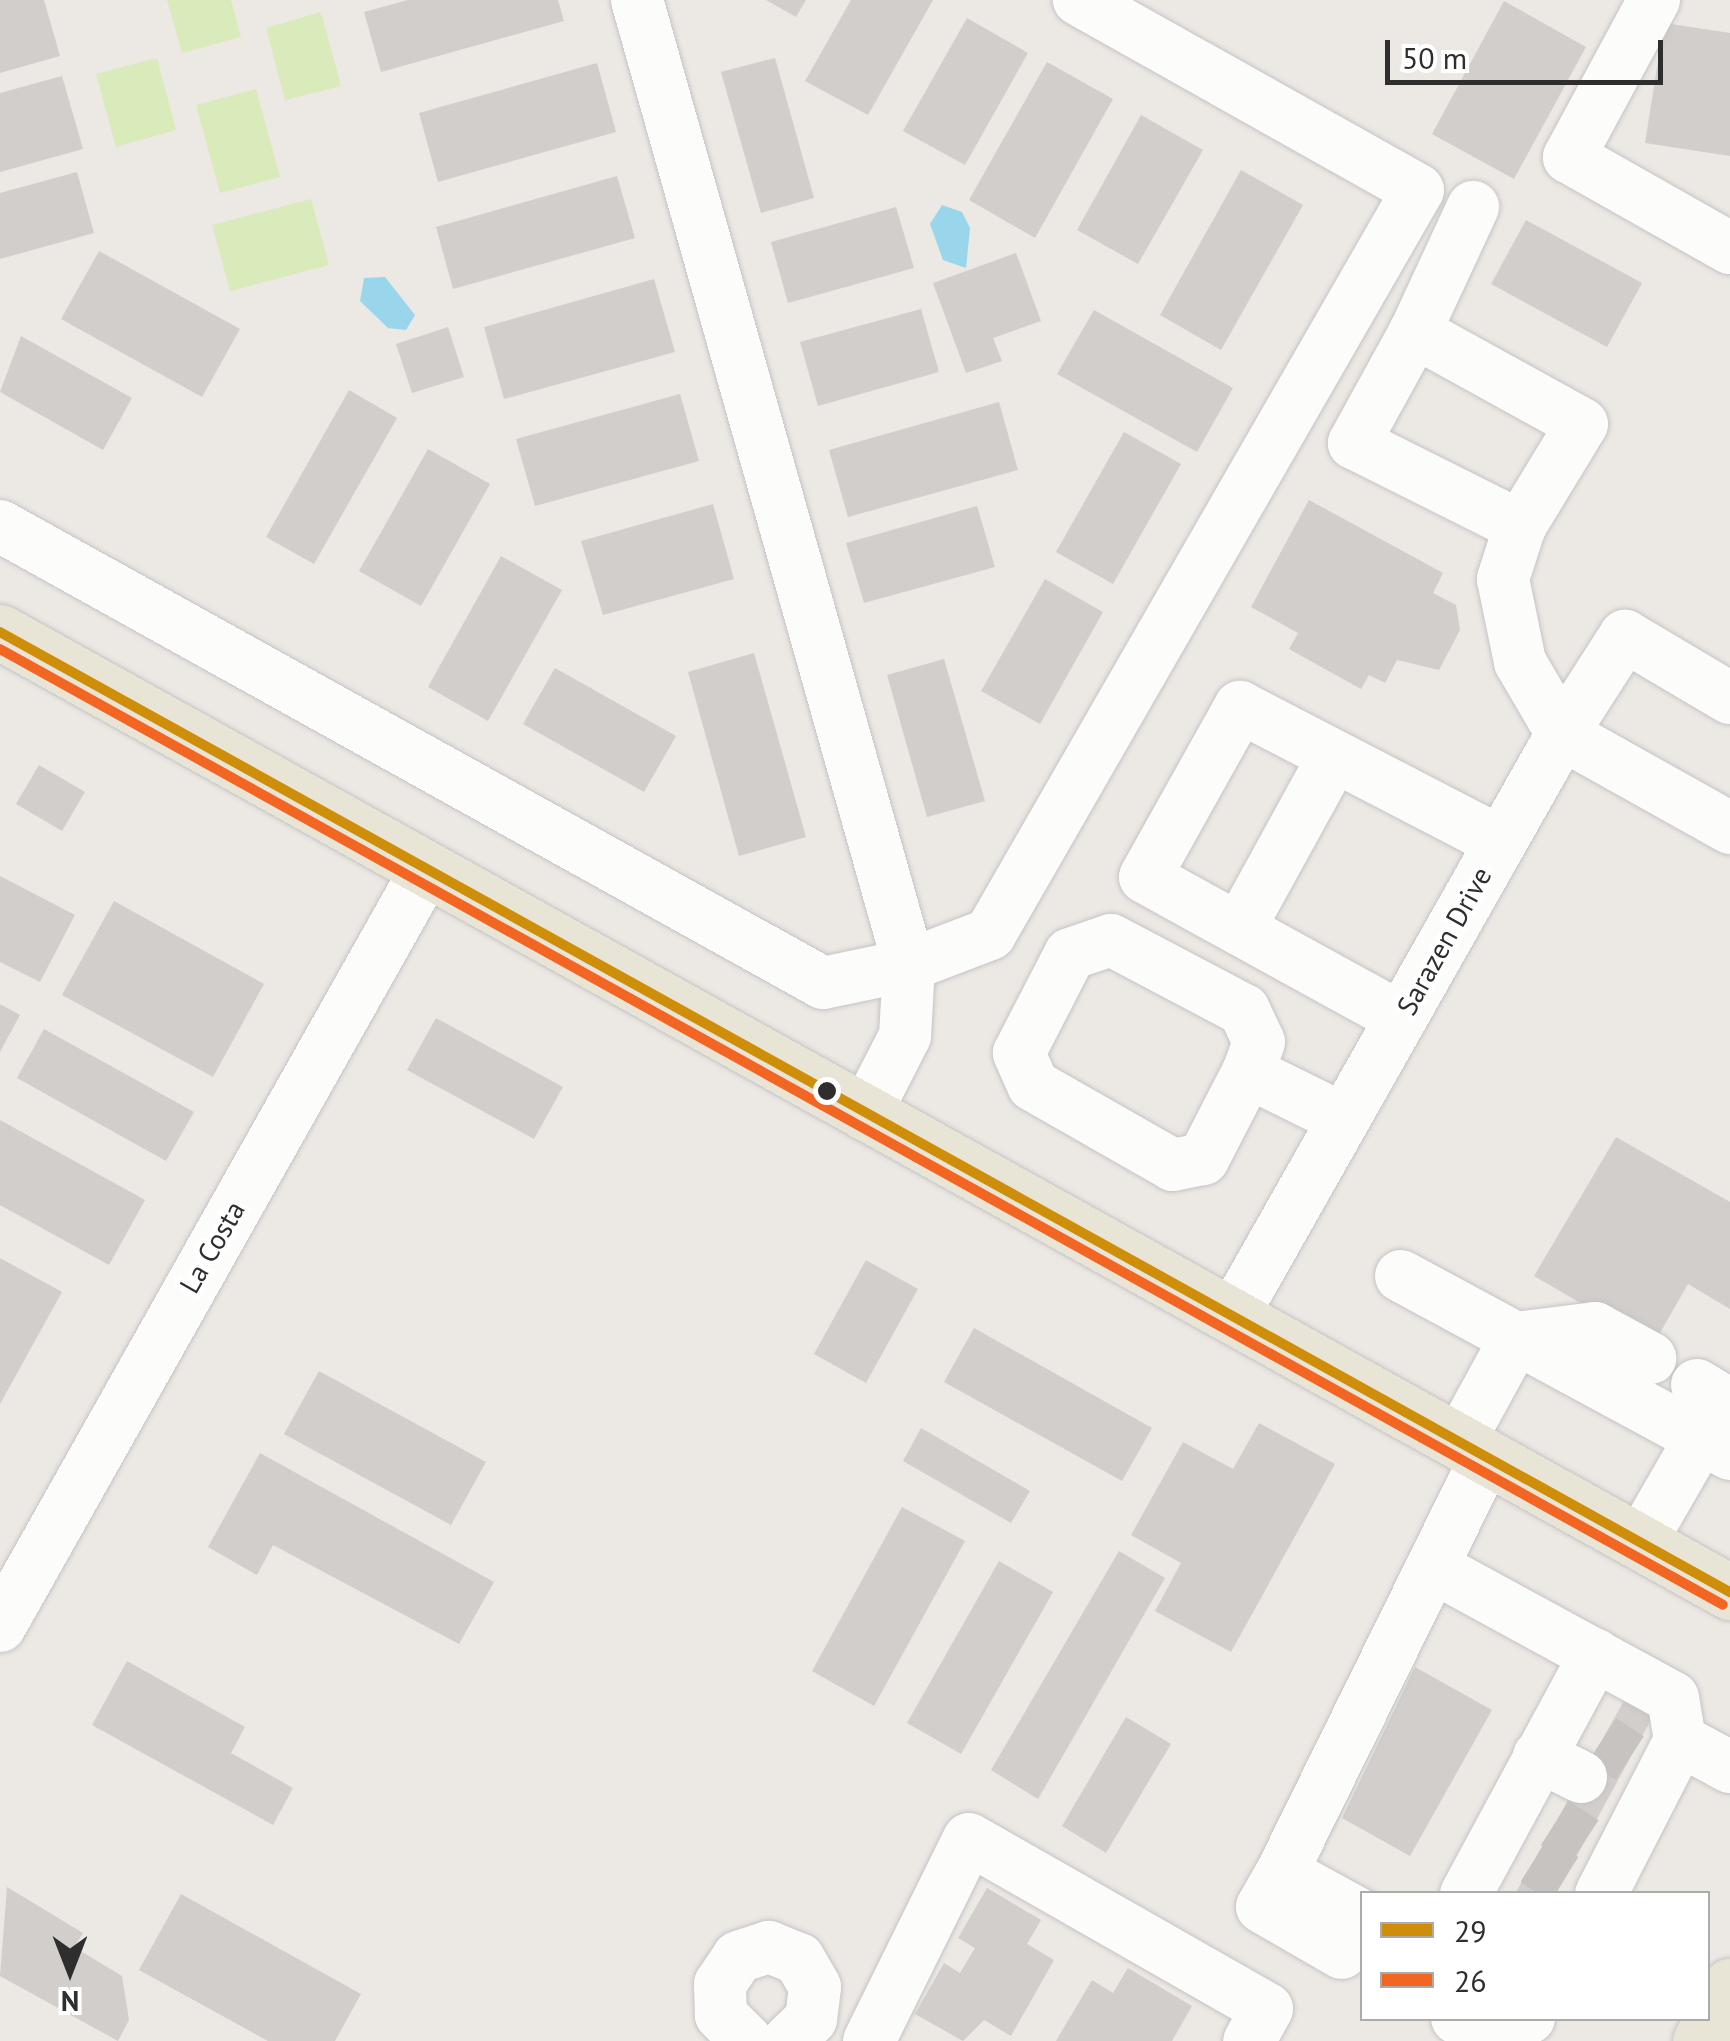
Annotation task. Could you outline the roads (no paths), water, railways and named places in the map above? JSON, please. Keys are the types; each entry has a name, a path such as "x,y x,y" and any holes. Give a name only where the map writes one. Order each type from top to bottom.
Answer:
{"main road":[{"path":"0,632 1730,1592"},
{"path":"1700,2041 1730,1986"}],"street":[{"path":"637,0 910,965 904,1036 865,1114"},
{"path":"0,526 823,983 910,965 990,934 1418,190 1079,0"},
{"path":"1654,0 1568,157 1730,248"},
{"path":"1473,207 1416,332 1354,443 1520,526"},
{"path":"1416,332 1582,424 1520,526 1502,579 1520,662 1562,734 1730,828"},
{"name":"Sarazen Drive","path":"1232,1317 1562,734 1625,636 1730,698"},
{"path":"1401,1018 1145,877 1240,707 1500,842"},
{"path":"1239,929 1334,756"},
{"name":"La Costa","path":"0,1626 426,870"},
{"path":"1111,940 1244,1010 1260,1042 1248,1072 1203,1159 1173,1166 1033,1084 1018,1053 1070,954 1111,940"},
{"path":"1248,1072 1344,1120"},
{"path":"1401,1276 1720,1446"},
{"path":"1516,1338 1595,1328 1650,1358"},
{"path":"1352,1935 1282,1872 1433,1566 1516,1338"},
{"path":"1640,1543 1720,1446 1722,1400 1697,1385"},
{"path":"1433,1566 1673,1698 1572,1820"},
{"path":"1572,1820 1595,1655"},
{"path":"1572,1820 1730,1767"},
{"path":"868,2041 969,1839 1267,2009 1249,2041"},
{"path":"747,2041 730,2029 718,2000 727,1969 752,1950 799,1959 815,1987 806,2036"},
{"path":"1462,2021 1490,2036 1530,2026"}],"water":[{"path":"942,205 962,212 970,228 966,268 943,260 930,224"},
{"path":"385,277 415,315 406,330 388,328 360,301 364,278"}],"tunnel":[{"path":"1602,1740 1630,1758"},
{"path":"1555,1823 1584,1842"},
{"path":"1534,1860 1564,1879"}]}
